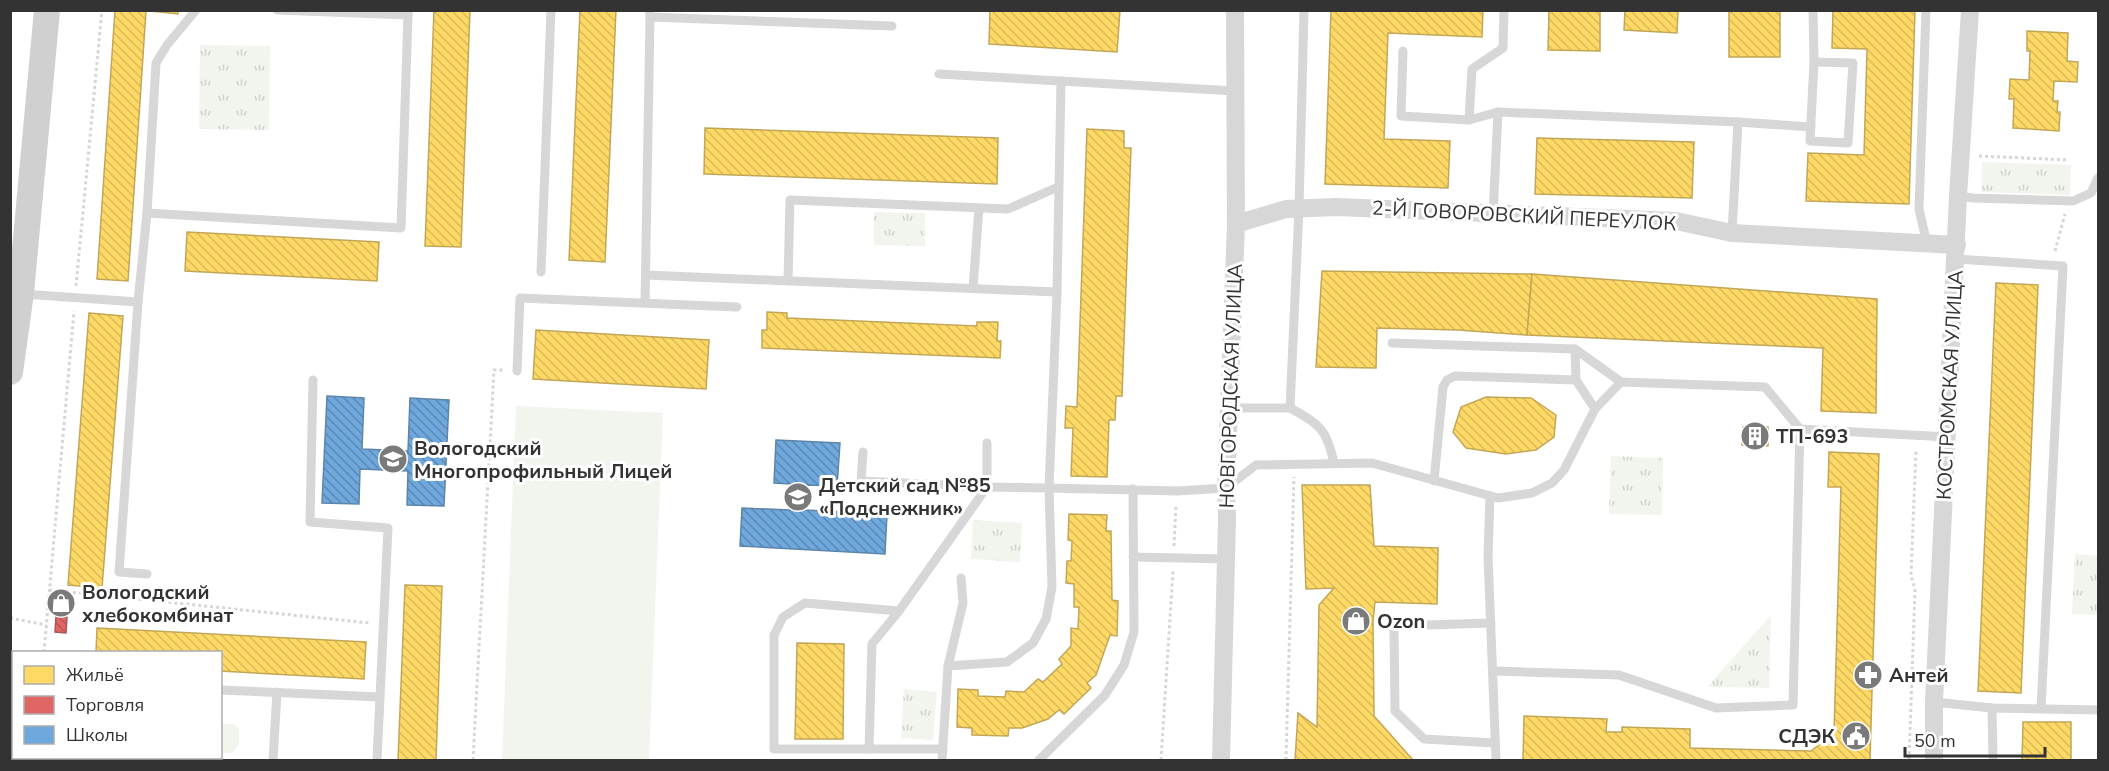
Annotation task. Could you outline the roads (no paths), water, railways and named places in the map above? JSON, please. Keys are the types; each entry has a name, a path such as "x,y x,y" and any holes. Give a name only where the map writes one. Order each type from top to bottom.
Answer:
{"street":[{"path":"10,372 21,294 47,10"},
{"name":"НОВГОРОДСКАЯ УЛИЦА","path":"1221,760 1226,488 1236,224 1235,10"},
{"name":"КОСТРОМСКАЯ УЛИЦА","path":"1934,760 1934,702 1958,196 1970,10"},
{"name":"2-Й ГОВОРОВСКИЙ ПЕРЕУЛОК","path":"1236,224 1286,209 1337,207 1676,221 1732,233 1927,244 1956,252"}],"lane":[{"path":"147,574 119,572 138,302 147,213 156,63 166,45 196,10"},
{"path":"147,213 401,228 408,13 277,10"},
{"path":"541,272 550,10"},
{"path":"1290,408 1299,208 1304,10"},
{"path":"1469,120 1472,69 1503,48 1504,10"},
{"path":"1813,10 1814,62 1810,141 1848,142 1853,63 1814,62"},
{"path":"1926,10 1919,209 1927,244"},
{"path":"645,303 650,14 892,26"},
{"path":"1403,51 1401,116 1469,120 1498,112 1811,127"},
{"path":"939,74 1235,92"},
{"path":"948,666 1007,662 1032,643 1046,619 1052,587 1049,488 1057,291 1061,81"},
{"path":"1493,215 1498,112"},
{"path":"1732,233 1738,122"},
{"path":"1958,196 2073,201 2091,193 2098,178"},
{"path":"788,281 790,200 1008,209 1058,187"},
{"path":"973,288 979,208"},
{"path":"1956,252 2063,266 2041,709"},
{"path":"646,275 1057,291"},
{"path":"21,294 138,302"},
{"path":"517,371 520,298 736,307"},
{"path":"1392,343 1575,349 1621,382 1765,387 1800,429 1793,705 1716,708 1619,675 1493,671"},
{"path":"1575,349 1576,380 1594,409"},
{"path":"1434,481 1443,387 1447,380 1455,376 1576,380"},
{"path":"313,380 310,522 388,528 377,760"},
{"path":"863,452 861,480 987,487 1177,491 1226,488 1256,465 1372,463 1498,498 1532,493 1552,483 1564,470 1594,409 1621,382"},
{"path":"1229,408 1290,408 1315,421 1329,441 1334,463"},
{"path":"1800,429 1947,443"},
{"path":"869,749 872,644 899,611 987,487 987,443"},
{"path":"1039,760 1105,695 1124,665 1134,632 1133,489"},
{"path":"1490,496 1488,556 1496,760"},
{"path":"1134,557 1226,559"},
{"path":"942,760 948,666 963,603 961,578"},
{"path":"899,611 805,603 783,616 774,635 774,749 943,749"},
{"path":"1491,623 1394,626 1395,711 1425,739 1495,743"},
{"path":"222,690 380,697"},
{"path":"273,760 277,692"},
{"path":"1934,702 1992,708 2098,710"},
{"path":"1992,708 1993,760"}],"place":[{"name":"ТП-693","path":"1755,436"},
{"name":"Вологодский Многопрофильный Лицей","path":"393,459"},
{"name":"Детский сад №85 «Подснежник»","path":"798,497"},
{"name":"Вологодский хлебокомбинат","path":"61,603"},
{"name":"Ozon","path":"1356,621"},
{"name":"Антей","path":"1868,675"},
{"name":"СДЭК","path":"1856,736"}]}
